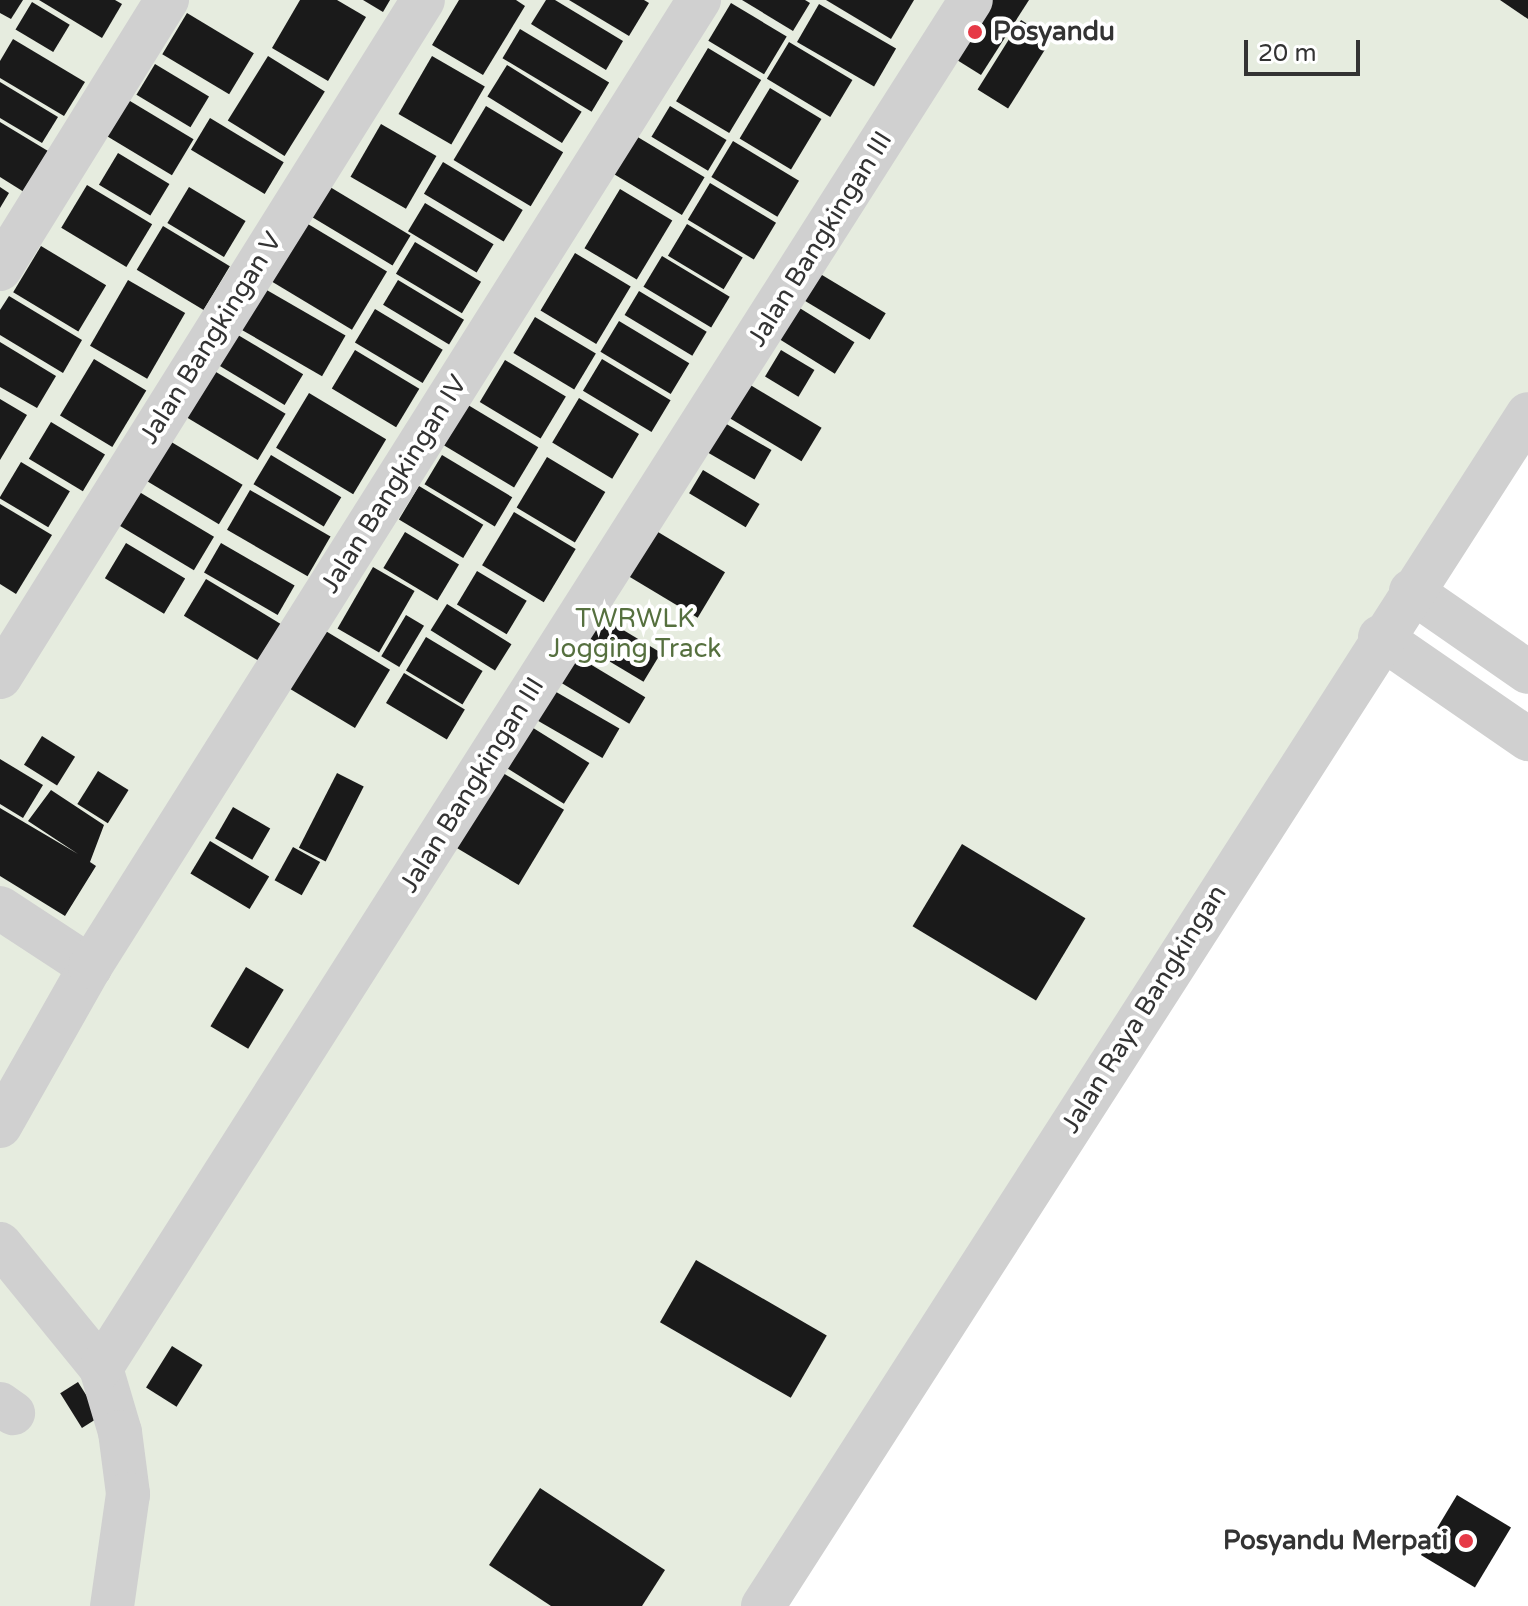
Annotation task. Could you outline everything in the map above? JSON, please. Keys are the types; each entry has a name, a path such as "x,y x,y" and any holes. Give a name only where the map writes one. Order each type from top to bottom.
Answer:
{"street":[{"path":"0,269 167,0"},
{"name":"Jalan Bangkingan V","path":"0,677 423,0"},
{"name":"Jalan Bangkingan IV","path":"0,1126 90,967 699,0"},
{"name":"Jalan Bangkingan III","path":"101,1368 971,0"},
{"name":"Jalan Raya Bangkingan","path":"763,1606 1380,637 1528,414"},
{"path":"1411,591 1528,672"},
{"path":"1380,637 1528,739"},
{"path":"0,908 90,967"},
{"path":"0,1244 101,1368 120,1432 128,1494 112,1606"}],"green space":[{"name":"TWRWLK Jogging Track","path":"0,0 1528,0 1528,425 759,1606 0,1606"}],"building":[{"path":"0,0 23,0 11,19 0,13"},
{"path":"39,0 115,0 122,4 102,38"},
{"path":"300,0 337,0 366,17 328,81 272,48"},
{"path":"363,0 390,0 383,12"},
{"path":"459,0 516,0 525,6 483,75 432,45"},
{"path":"546,0 555,0 623,41 606,70 531,24"},
{"path":"569,0 644,0 649,3 629,36"},
{"path":"742,0 805,0 810,3 793,31"},
{"path":"826,0 914,0 891,39"},
{"path":"985,0 1029,0 981,75 949,55"},
{"path":"1500,0 1528,0 1528,19"},
{"path":"32,2 70,25 53,52 16,29"},
{"path":"731,3 787,36 764,74 708,41"},
{"path":"819,4 896,48 874,87 797,42"},
{"path":"187,13 254,53 229,94 162,54"},
{"path":"1021,20 1052,39 1008,109 978,90"},
{"path":"520,29 609,83 592,112 502,58"},
{"path":"13,39 85,82 64,116 0,78 0,61"},
{"path":"789,42 852,80 830,117 767,79"},
{"path":"708,48 761,80 729,133 676,101"},
{"path":"268,56 325,92 285,156 228,120"},
{"path":"432,56 485,86 451,145 398,114"},
{"path":"155,64 209,96 190,127 136,95"},
{"path":"507,65 582,112 562,143 487,96"},
{"path":"0,82 58,117 42,143 0,118"},
{"path":"770,88 821,119 791,169 740,139"},
{"path":"125,98 194,139 172,175 103,134"},
{"path":"486,106 563,152 531,206 454,160"},
{"path":"670,106 727,140 708,171 651,137"},
{"path":"210,118 284,162 265,194 191,150"},
{"path":"0,122 48,151 24,192 0,177"},
{"path":"381,124 436,156 406,209 350,177"},
{"path":"636,136 705,177 682,215 613,174"},
{"path":"733,141 799,181 777,217 711,177"},
{"path":"118,153 169,184 150,216 99,185"},
{"path":"443,162 523,210 504,242 424,194"},
{"path":"710,183 776,223 754,260 688,220"},
{"path":"87,185 152,224 126,267 61,228"},
{"path":"0,187 9,193 0,208"},
{"path":"189,187 246,221 224,257 167,223"},
{"path":"330,187 411,235 393,265 312,217"},
{"path":"620,189 672,220 637,280 584,248"},
{"path":"425,203 494,244 477,272 408,231"},
{"path":"303,221 387,271 352,330 268,279"},
{"path":"687,224 743,257 724,289 668,256"},
{"path":"163,226 230,266 204,310 137,270"},
{"path":"415,242 481,282 462,313 396,274"},
{"path":"41,246 106,285 78,331 13,292"},
{"path":"575,253 631,286 596,344 540,310"},
{"path":"662,256 730,297 711,328 643,287"},
{"path":"812,269 886,313 870,340 796,296"},
{"path":"128,280 185,313 147,379 90,346"},
{"path":"398,280 464,320 449,345 383,305"},
{"path":"265,289 346,336 322,376 242,330"},
{"path":"639,291 707,332 692,356 625,315"},
{"path":"9,296 82,340 63,373 0,335 0,310"},
{"path":"790,302 854,342 835,374 770,333"},
{"path":"375,309 443,350 423,383 355,342"},
{"path":"535,317 596,354 574,390 513,353"},
{"path":"619,321 689,363 671,394 600,352"},
{"path":"238,335 303,374 285,405 219,366"},
{"path":"0,342 56,376 37,408 0,387"},
{"path":"355,350 419,389 396,427 332,389"},
{"path":"781,350 814,370 798,397 765,377"},
{"path":"94,359 146,390 112,447 60,416"},
{"path":"602,359 671,400 652,432 583,391"},
{"path":"505,360 566,397 541,439 480,402"},
{"path":"211,369 286,414 258,460 183,415"},
{"path":"747,383 822,428 801,461 727,416"},
{"path":"309,393 386,439 353,494 276,448"},
{"path":"579,398 639,434 612,479 552,443"},
{"path":"0,399 27,415 0,460"},
{"path":"468,405 538,447 514,488 444,445"},
{"path":"51,422 105,454 83,491 29,459"},
{"path":"723,422 771,450 754,479 706,451"},
{"path":"168,440 243,485 219,524 144,479"},
{"path":"271,455 341,497 324,526 253,484"},
{"path":"442,455 512,497 495,526 424,484"},
{"path":"547,457 605,492 575,543 517,508"},
{"path":"21,462 70,491 48,527 0,498"},
{"path":"703,470 760,504 746,527 689,493"},
{"path":"419,486 483,525 463,558 399,519"},
{"path":"136,490 214,537 194,570 116,523"},
{"path":"250,490 331,536 308,576 227,530"},
{"path":"0,504 52,535 16,594 0,584"},
{"path":"514,512 576,549 544,602 482,565"},
{"path":"653,529 725,572 698,618 626,574"},
{"path":"405,532 459,564 437,600 383,568"},
{"path":"126,543 185,579 164,614 105,578"},
{"path":"221,543 295,586 278,615 204,572"},
{"path":"373,567 415,591 379,652 338,628"},
{"path":"477,571 527,601 507,634 457,604"},
{"path":"206,579 285,626 263,663 184,616"},
{"path":"447,604 511,644 495,671 431,630"},
{"path":"595,613 661,653 643,682 577,642"},
{"path":"406,615 424,626 399,667 381,656"},
{"path":"324,630 390,670 355,728 289,688"},
{"path":"426,637 483,671 462,704 406,670"},
{"path":"575,655 645,697 629,724 559,682"},
{"path":"404,673 465,710 447,740 386,703"},
{"path":"551,689 619,728 602,758 534,718"},
{"path":"530,726 589,763 564,804 505,767"},
{"path":"42,736 75,757 57,786 24,765"},
{"path":"0,759 43,785 23,818 0,804"},
{"path":"498,770 564,810 519,885 453,845"},
{"path":"98,771 129,790 108,823 77,804"},
{"path":"337,773 364,787 326,861 299,848"},
{"path":"51,790 104,825 90,862 96,866 65,916 0,876 0,808 78,854 28,821"},
{"path":"233,807 270,828 252,860 215,838"},
{"path":"210,841 269,877 250,909 190,874"},
{"path":"962,844 1085,918 1036,1000 913,926"},
{"path":"293,847 320,862 302,895 275,880"},
{"path":"246,967 284,990 248,1049 210,1026"},
{"path":"696,1260 827,1336 791,1398 660,1322"},
{"path":"172,1346 203,1365 177,1407 146,1388"},
{"path":"78,1382 100,1417 82,1428 60,1393"},
{"path":"540,1488 665,1570 642,1606 551,1606 489,1565"},
{"name":"Posyandu Merpati","path":"1457,1495 1511,1527 1475,1587 1421,1555"}],"place":[{"name":"Posyandu","path":"975,32"},
{"name":"Posyandu Merpati","path":"1466,1541"}]}
